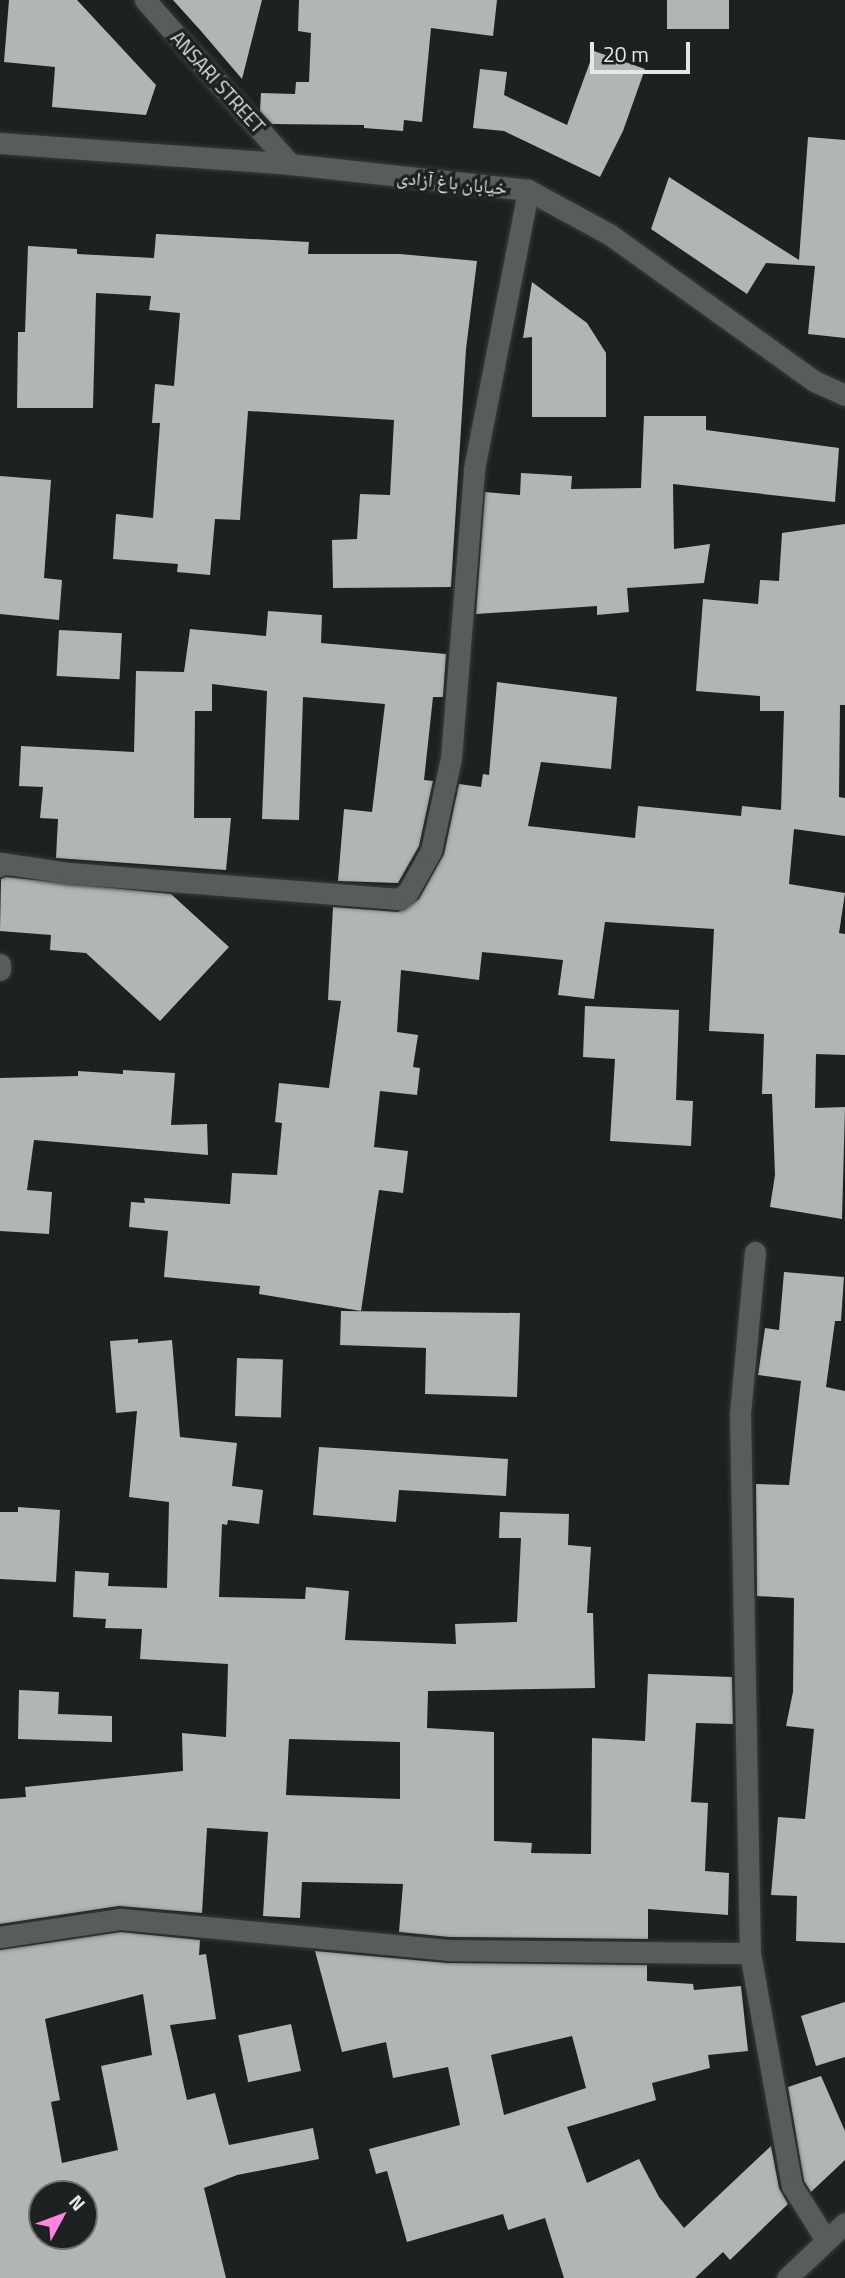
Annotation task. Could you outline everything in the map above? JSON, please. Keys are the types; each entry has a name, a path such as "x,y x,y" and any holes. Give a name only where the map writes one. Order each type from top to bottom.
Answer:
{"street":[{"name":"ANSARI STREET","path":"145,0 290,164"},
{"name":"خیابان باغ آزادی","path":"0,143 290,164 528,190 609,234 814,381 845,395"},
{"path":"0,866 1,863 69,873 399,899 408,892 431,851 452,758 474,469 528,190"},
{"path":"0,964 0,970"},
{"path":"755,1252 740,1414 750,1953 792,2186 827,2240"},
{"path":"0,1937 121,1919 448,1950 750,1953"},
{"path":"787,2278 845,2223"}],"building":[{"path":"9,0 77,0 156,85 146,115 52,107 55,67 4,62"},
{"path":"173,0 262,0 242,79 201,31"},
{"path":"299,0 497,0 493,36 431,28 422,122 404,120 403,131 364,128 364,125 272,124 260,111 261,93 295,94 296,82 309,82 311,33 298,31"},
{"path":"667,0 729,0 729,29 667,29"},
{"path":"594,51 645,69 623,131 600,177 504,131 473,128 480,69 507,72 504,95 567,125"},
{"path":"808,137 845,140 845,338 808,334 815,266 766,263 747,294 651,229 669,177 799,260"},
{"path":"156,234 309,242 308,254 400,254 477,261 466,349 451,587 333,588 332,540 357,539 360,494 390,495 394,420 248,411 240,520 215,519 210,575 177,572 178,564 113,559 116,514 153,518 160,423 152,423 155,384 174,386 180,313 149,310 151,296 96,293 93,408 17,408 18,332 25,332 28,246 77,249 77,254 154,258"},
{"path":"532,282 587,323 606,353 606,417 532,417 532,337 523,338"},
{"path":"644,416 706,416 706,430 839,448 835,502 673,484 674,549 710,544 704,583 627,588 629,612 597,615 597,606 476,614 485,492 520,495 521,473 572,476 571,489 641,488"},
{"path":"0,476 51,480 44,578 62,580 59,620 0,614"},
{"path":"845,524 845,705 840,705 839,797 845,798 845,836 794,829 789,884 845,893 839,933 845,934 845,1055 816,1054 815,1108 845,1107 842,1219 770,1207 775,1175 772,1094 762,1094 764,1034 709,1031 714,929 605,922 594,999 558,995 563,960 482,952 479,980 401,970 397,1032 418,1035 413,1067 420,1068 417,1095 380,1091 374,1147 408,1151 403,1193 379,1190 361,1311 259,1294 260,1286 164,1277 168,1231 129,1227 131,1202 145,1203 144,1198 230,1204 232,1173 277,1175 282,1123 275,1122 279,1083 329,1088 341,1001 328,1000 333,907 398,912 419,899 444,854 459,784 481,787 483,774 489,775 497,682 617,697 611,769 541,762 528,826 635,838 638,806 741,816 742,806 781,810 784,711 760,711 760,696 696,691 703,599 758,604 760,580 779,581 782,533"},
{"path":"268,611 322,615 321,643 446,654 443,697 433,697 424,780 433,781 419,846 398,883 338,881 344,809 372,812 385,704 303,697 299,820 262,819 267,691 212,684 212,711 195,711 194,818 231,818 226,870 56,858 58,819 40,818 43,787 19,786 21,746 134,752 136,671 184,672 190,629 266,636"},
{"path":"59,630 122,633 120,679 57,676"},
{"path":"6,877 171,894 229,947 160,1021 86,953 50,950 51,935 0,931 1,879"},
{"path":"585,1006 679,1010 676,1100 693,1101 691,1146 610,1141 615,1059 583,1057"},
{"path":"123,1070 175,1073 171,1125 207,1124 208,1155 34,1140 27,1190 52,1192 49,1234 0,1231 0,1078 78,1076 78,1071 123,1074"},
{"path":"784,1272 844,1277 841,1321 835,1321 826,1387 845,1391 845,1943 796,1941 797,1896 771,1895 778,1817 805,1819 814,1729 786,1726 793,1692 794,1598 757,1596 756,1484 789,1485 801,1381 758,1375 765,1328 779,1330"},
{"path":"341,1311 520,1313 517,1397 425,1394 426,1348 340,1345"},
{"path":"138,1339 138,1343 172,1340 180,1437 237,1443 232,1486 263,1490 259,1524 228,1520 227,1525 222,1524 219,1597 305,1599 306,1587 349,1591 345,1640 456,1644 455,1624 517,1622 521,1538 499,1538 500,1512 569,1514 568,1545 591,1547 587,1613 593,1613 595,1688 428,1691 427,1728 494,1732 494,1841 532,1843 531,1853 591,1854 592,1738 645,1741 648,1674 732,1677 733,1724 696,1723 691,1802 708,1803 705,1871 729,1873 728,1915 648,1909 648,1939 449,1937 399,1932 403,1884 302,1882 300,1918 263,1916 268,1832 207,1828 202,1913 119,1906 0,1924 0,1799 26,1797 25,1787 183,1771 182,1733 226,1737 228,1664 140,1659 142,1629 105,1628 106,1619 73,1617 75,1571 109,1573 108,1586 167,1588 169,1502 129,1497 137,1411 116,1413 110,1341","holes":["289,1739 400,1742 400,1799 286,1795"]},
{"path":"237,1358 283,1360 281,1418 235,1416"},
{"path":"319,1447 508,1459 506,1496 399,1490 396,1522 313,1515"},
{"path":"18,1507 60,1510 56,1582 0,1579 0,1512 18,1512"},
{"path":"19,1690 59,1692 58,1714 112,1716 112,1742 18,1739"},
{"path":"121,1932 200,1940 199,1955 206,1954 216,2019 170,2025 187,2100 215,2093 229,2145 313,2128 319,2159 237,2175 204,2188 226,2278 0,2278 0,1950","holes":["143,1994 152,2055 101,2066 118,2150 62,2163 51,2102 60,2100 45,2019"]},
{"path":"315,1951 448,1963 647,1965 647,1981 693,1984 694,1990 741,1986 748,2051 708,2055 710,2068 652,2083 656,2100 567,2127 587,2183 639,2159 659,2197 684,2228 771,2146 779,2188 788,2204 730,2260 723,2252 695,2278 564,2278 545,2218 508,2230 503,2214 407,2242 387,2171 376,2174 369,2149 460,2125 448,2067 393,2078 386,2042 342,2052","holes":["572,2036 586,2088 504,2115 491,2055"]},
{"path":"845,2002 845,2057 816,2066 801,2016"},
{"path":"291,2024 301,2071 248,2082 238,2035"},
{"path":"821,2076 845,2131 845,2160 811,2192 804,2181 788,2087"}]}
